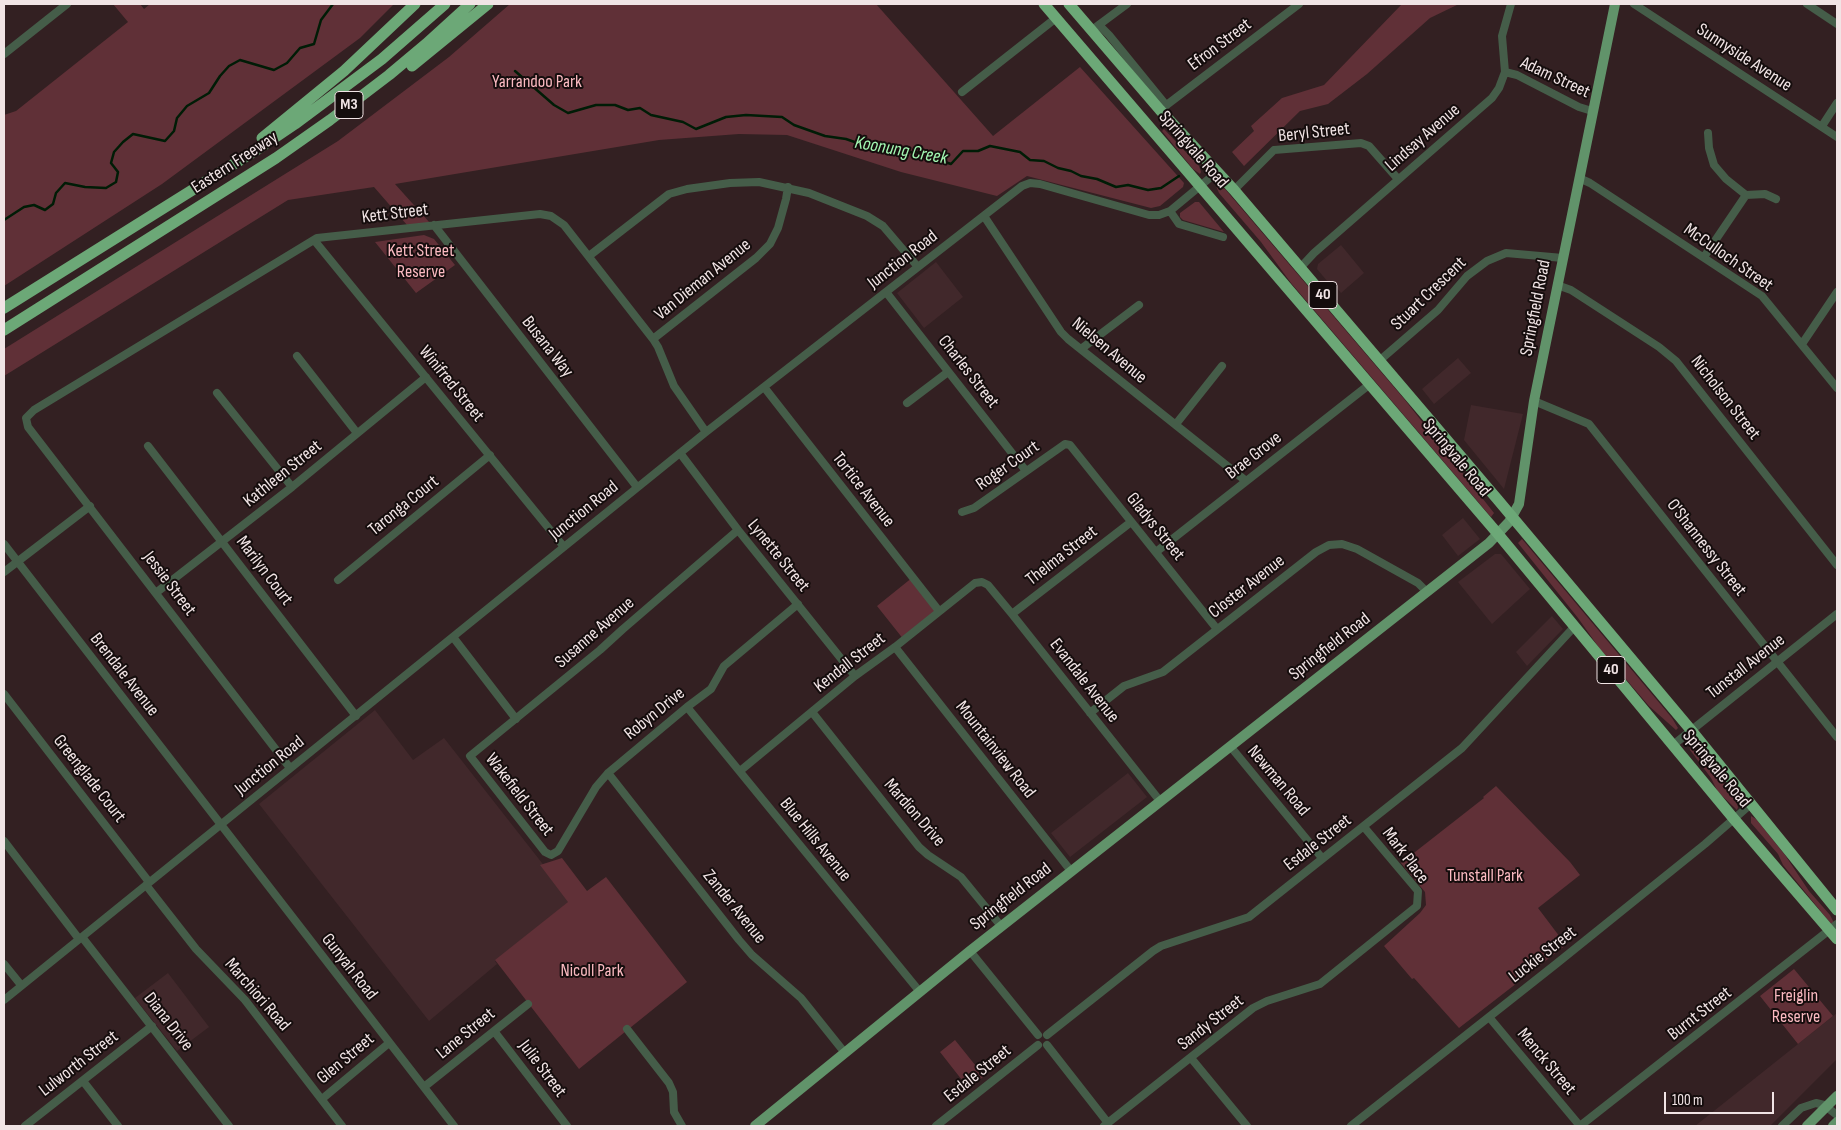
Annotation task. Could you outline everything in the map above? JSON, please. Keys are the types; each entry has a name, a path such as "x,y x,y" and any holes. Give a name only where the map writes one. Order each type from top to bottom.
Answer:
{"highway":[{"path":"204,183 281,124 344,71 416,4"},
{"name":"Eastern Freeway","path":"4,308 261,147 322,105 382,59 446,4"},
{"name":"Eastern Freeway","path":"4,330 219,196 276,158 338,114 408,59 470,4"},
{"path":"219,196 334,122 432,50 488,4"},
{"name":"Springvale Road","path":"1044,4 1498,534 1734,819 1835,931"},
{"name":"Springvale Road","path":"1069,4 1095,28 1379,361 1691,730 1837,910"}],"main road":[{"name":"Springfield Road","path":"755,1126 1070,871 1427,592 1498,534 1512,518 1518,504 1522,486 1534,400 1614,4"},
{"path":"1807,1126 1837,1096"},
{"path":"1833,1126 1837,1122"}],"street":[{"path":"4,54 68,4"},
{"path":"1095,28 1126,4"},
{"name":"Efron Street","path":"1163,107 1299,4"},
{"name":"Lindsay Avenue","path":"1300,268 1314,253 1492,98 1499,88 1505,72 1502,36 1511,4"},
{"name":"Sunnyside Avenue","path":"1634,4 1837,137"},
{"path":"1807,4 1837,24"},
{"path":"962,92 1056,18"},
{"name":"Adam Street","path":"1505,72 1517,75 1579,107 1592,111"},
{"path":"1822,126 1837,103"},
{"path":"1708,133 1709,148 1714,165 1726,179 1746,195 1765,194 1776,198"},
{"name":"Beryl Street","path":"1234,190 1274,150 1361,143 1369,146 1398,179"},
{"name":"Junction Road","path":"4,1000 706,432 1022,186 1030,183 1040,184 1149,215 1159,215 1170,210 1217,172"},
{"name":"McCulloch Street","path":"1579,178 1590,183 1762,296 1837,388"},
{"path":"589,256 669,194 687,189 730,183 759,182 809,193 868,216 883,226 918,267"},
{"name":"Van Dieman Avenue","path":"653,339 756,258 770,244 778,228 788,187"},
{"path":"1704,257 1746,195"},
{"path":"1170,210 1179,224 1224,237"},
{"name":"Kett Street","path":"26,418 34,410 317,238 540,214 551,216 564,225 653,339 674,386 706,432"},
{"name":"Nielsen Avenue","path":"984,216 1061,332 1246,481"},
{"name":"Busana Way","path":"434,225 637,488"},
{"name":"Winifred Street","path":"314,240 564,547"},
{"name":"Stuart Crescent","path":"1379,361 1438,310 1467,276 1487,261 1506,253 1563,258"},
{"name":"Nicholson Street","path":"1557,285 1571,290 1659,347 1676,361 1837,565"},
{"name":"Charles Street","path":"886,292 1026,471"},
{"path":"1802,344 1837,292"},
{"path":"1081,349 1139,305"},
{"path":"296,356 358,433"},
{"path":"1176,424 1222,366"},
{"path":"907,403 948,372"},
{"name":"Kathleen Street","path":"157,592 292,487 426,377"},
{"name":"Brae Grove","path":"1156,552 1370,384"},
{"name":"Tortice Avenue","path":"764,387 939,611"},
{"path":"217,392 292,487"},
{"name":"O'Shannessy Street","path":"1534,400 1589,424 1837,737"},
{"name":"Jessie Street","path":"26,418 28,427 157,592 290,768"},
{"name":"Roger Court","path":"962,512 974,508 1065,444 1070,445"},
{"name":"Gladys Street","path":"1070,445 1217,629"},
{"name":"Marilyn Court","path":"148,446 356,716"},
{"name":"Lynette Street","path":"680,453 738,530 855,676"},
{"name":"Taronga Court","path":"338,580 490,455"},
{"path":"4,572 90,506"},
{"name":"Thelma Street","path":"1012,614 1131,522"},
{"name":"Susanne Avenue","path":"470,756 600,650 738,530"},
{"name":"Brendale Avenue","path":"4,544 220,825"},
{"name":"Closter Avenue","path":"1090,713 1124,686 1162,672 1316,552 1329,545 1342,544 1357,549 1418,583 1427,592"},
{"name":"Kendall Street","path":"740,771 855,676 895,647 975,583 982,582"},
{"name":"Evandale Avenue","path":"982,582 988,584 1160,801"},
{"name":"Robyn Drive","path":"545,852 552,855 558,851 596,787 608,773 687,706 711,689 724,666 798,604"},
{"name":"Tunstall Avenue","path":"1673,745 1837,614"},
{"name":"Esdale Street","path":"1047,1036 1153,951 1162,946 1249,917 1462,748 1575,626"},
{"path":"453,637 516,719"},
{"name":"Mountainview Road","path":"895,647 1070,871"},
{"name":"Greenglade Court","path":"4,694 148,884"},
{"name":"Blue Hills Avenue","path":"687,706 920,992"},
{"name":"Mardion Drive","path":"812,712 919,847 928,856 961,877 1001,926"},
{"name":"Newman Road","path":"1230,746 1322,858"},
{"name":"Wakefield Street","path":"470,756 545,852"},
{"name":"Zander Avenue","path":"608,773 739,940 752,955 801,998 845,1053"},
{"name":"Luckie Street","path":"1351,1126 1489,1017 1751,804"},
{"name":"Gunyah Road","path":"220,825 454,1126"},
{"name":"Mark Place","path":"1364,827 1418,891 1417,906"},
{"name":"Diana Drive","path":"4,841 152,1026 229,1126"},
{"name":"Marchiori Road","path":"148,884 196,949 245,1000 342,1126"},
{"name":"Sandy Street","path":"1106,1125 1253,1008 1267,1001 1320,984 1417,906"},
{"name":"Burnt Street","path":"1580,1126 1835,931"},
{"path":"970,951 1038,1036"},
{"path":"4,964 22,985"},
{"name":"Lane Street","path":"424,1087 528,1004"},
{"name":"Menck Street","path":"1489,1017 1580,1126"},
{"name":"Lulworth Street","path":"26,1126 152,1026"},
{"path":"627,1030 672,1088 674,1112 682,1126"},
{"name":"Julie Street","path":"494,1031 567,1126"},
{"path":"1038,1036 1041,1034 1047,1036 1049,1039 1047,1045"},
{"path":"1038,1036 1036,1039 1038,1045 1047,1045"},
{"name":"Glen Street","path":"322,1099 389,1043"},
{"name":"Esdale Street","path":"936,1126 1038,1045"},
{"path":"1047,1045 1106,1125"},
{"path":"1191,1058 1247,1126"},
{"path":"82,1081 118,1126"},
{"path":"1782,1126 1799,1109 1807,1105 1819,1103 1827,1106 1837,1115"}],"shaded area":[{"path":"1341,245 1364,273 1341,293 1337,288 1333,288 1317,269 1318,264"},
{"path":"936,262 963,297 924,328 897,293"},
{"path":"1458,358 1471,373 1434,404 1422,389"},
{"path":"1471,405 1523,414 1504,489 1464,440"},
{"path":"1463,518 1480,539 1458,556 1442,535"},
{"path":"1495,554 1501,554 1530,589 1492,624 1458,582"},
{"path":"1552,616 1563,629 1527,666 1516,652"},
{"path":"375,710 413,760 444,738 571,900 495,961 497,964 429,1021 259,804"},
{"path":"1128,773 1147,797 1070,857 1051,833"},
{"path":"168,973 209,1027 177,1051 135,998"},
{"path":"1837,1013 1837,1059 1770,1126 1695,1126"}],"green space":[{"path":"113,4 140,4 144,9 150,4 394,4 360,38 162,184 4,286 4,115 16,111 128,22"},
{"name":"Yarrandoo Park","path":"510,4 876,4 993,136 1080,67 1184,183 1183,187 1160,206 1151,208 1027,176 997,196 901,172 787,135 739,134 659,140 395,184 430,223 407,225 374,187 288,200 4,376 4,349 338,141 449,57"},
{"path":"1402,4 1459,4 1430,18 1367,74 1328,104 1300,111 1244,166 1232,152 1254,131 1251,126 1282,98 1324,85"},
{"path":"1164,129 1199,166 1200,174 1193,169 1162,131"},
{"path":"1216,186 1225,189 1405,400 1494,513 1491,517 1291,283 1261,242 1219,193"},
{"path":"1195,202 1199,202 1224,232 1183,220 1180,217 1180,213"},
{"name":"Kett Street Reserve","path":"424,235 434,239 455,265 416,293 375,242"},
{"path":"1522,539 1672,718 1678,728 1676,730 1649,706 1600,649 1578,618 1518,543"},
{"path":"913,577 939,611 904,640 877,606"},
{"path":"1689,742 1693,744 1735,799 1738,807 1737,810 1718,792 1711,778 1690,750"},
{"name":"Tunstall Park","path":"1496,786 1570,862 1580,875 1538,908 1566,945 1459,1028 1414,978 1412,979 1384,946 1420,913 1426,905 1425,892 1401,863 1484,798"},
{"path":"1751,816 1756,819 1785,855 1809,891 1830,915 1834,923 1832,925 1783,865 1778,854 1751,823"},
{"name":"Nicoll Park","path":"562,858 587,891 606,877 687,982 579,1069 495,960 568,902 540,865"},
{"name":"Freiglin Reserve","path":"1794,969 1833,1016 1798,1044 1760,996"},
{"path":"955,1040 984,1076 969,1089 940,1052"}],"waterway":[{"name":"Koonung Creek","path":"4,220 24,207 34,205 45,210 53,204 56,193 65,183 85,187 106,188 116,182 118,172 111,163 114,152 123,142 133,134 165,141 174,131 177,118 187,106 209,93 229,66 240,60 274,70 287,63 300,48 314,44 321,20 333,4"},
{"name":"Koonung Creek","path":"515,71 554,105 568,113 596,105 615,105 628,110 640,108 651,115 683,122 696,129 726,117 746,115 782,117 794,125 825,136 846,139 866,146 905,152 935,153 942,161 951,164 963,151 978,151 990,146 1020,152 1030,160 1044,161 1058,168 1097,179 1116,187 1128,185 1148,190 1161,188 1179,176"}]}
